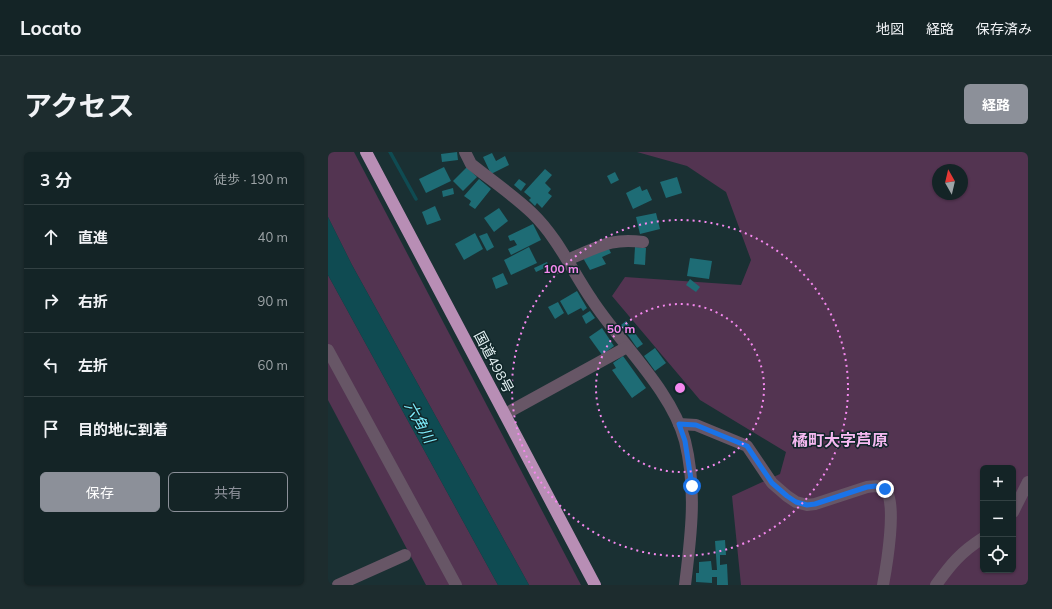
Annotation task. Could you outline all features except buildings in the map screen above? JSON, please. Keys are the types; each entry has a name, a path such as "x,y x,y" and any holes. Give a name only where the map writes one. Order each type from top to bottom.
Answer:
{"highway":[{"name":"国道498号","path":"366,152 595,585"}],"street":[{"path":"465,152 471,164 532,214 552,237 592,301 663,395 679,424 685,441 692,486 693,515 685,585"},
{"path":"569,262 572,258 609,242 625,240 644,242"},
{"path":"505,414 627,347"},
{"path":"328,350 456,585"},
{"path":"679,424 696,425 747,446 772,483 796,502 807,505 815,504 867,487 876,486 885,489 889,495 891,512 883,585"},
{"path":"1016,506 1028,482"},
{"path":"936,585 956,558 967,548 980,540"},
{"path":"338,585 405,555"}],"shaded area":[{"path":"328,152 354,152 581,585 529,585 352,265 328,217"},
{"path":"637,152 1028,152 1028,585 741,585 732,496 780,474 786,452 700,400 612,296 625,277 741,285 751,260 726,192 687,166"},
{"path":"328,275 498,585 426,585 328,400"}],"water":[{"name":"六角川","path":"328,217 352,265 529,585 498,585 328,275"}],"waterway":[{"path":"390,152 416,199"}],"district":[{"name":"橘町大字芦原","path":"840,440"}],"route":[{"path":"692,486 685,441 679,424 696,425 747,446 772,483 796,502 807,505 815,504 867,487 876,486 885,489"}]}
